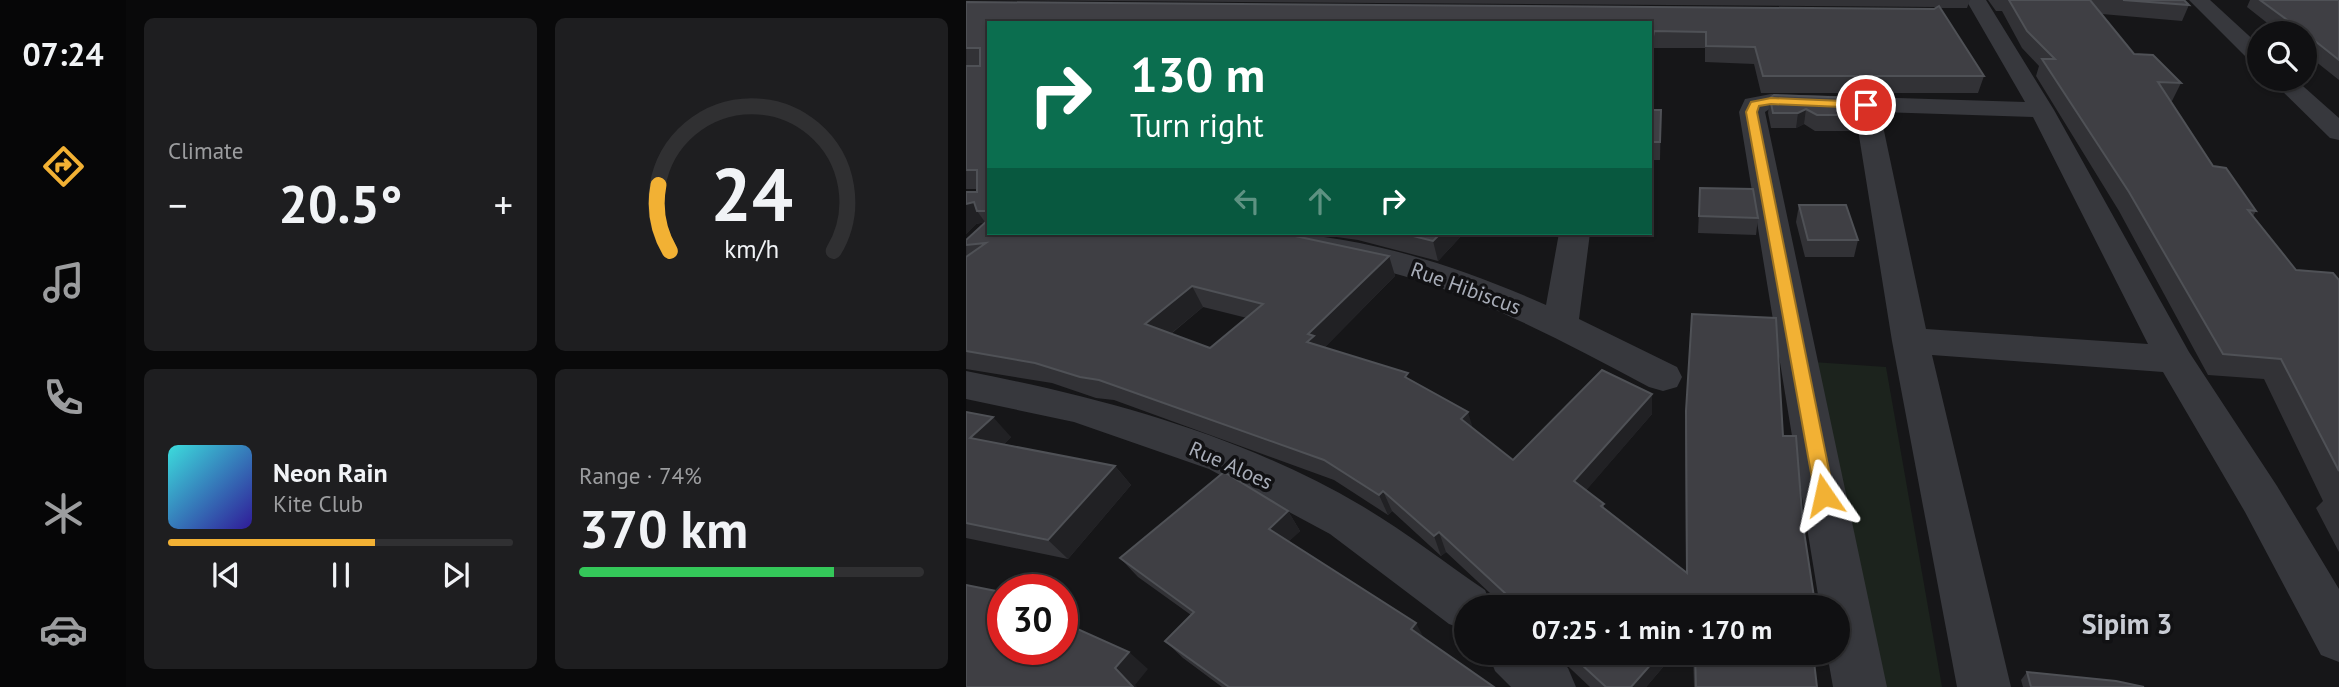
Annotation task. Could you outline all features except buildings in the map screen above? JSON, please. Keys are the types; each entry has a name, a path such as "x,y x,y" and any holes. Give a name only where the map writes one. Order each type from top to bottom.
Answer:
{"street":[{"path":"1976,0 2006,44 2174,359 2261,499 2339,637"},
{"path":"2199,0 2247,46"},
{"path":"2295,91 2339,132"},
{"path":"1860,687 1752,112 1754,104 1771,101 2042,110"},
{"path":"1866,105 1910,341 1984,687"},
{"name":"Rue Hibiscus","path":"1266,235 1359,254 1432,274 1560,324 1663,377"},
{"path":"1560,324 1575,235"},
{"path":"1910,341 2174,359"},
{"name":"Rue Aloes","path":"966,385 1077,408 1224,457 1346,520 1454,598"},
{"path":"1526,665 1549,687"}],"shaded area":[{"path":"1813,362 1886,367 1942,687 1878,687"}],"district":[{"name":"Sipim 3","path":"2127,623"}],"route":[{"path":"1824,495 1752,112 1754,104 1771,101 1866,105"}]}
